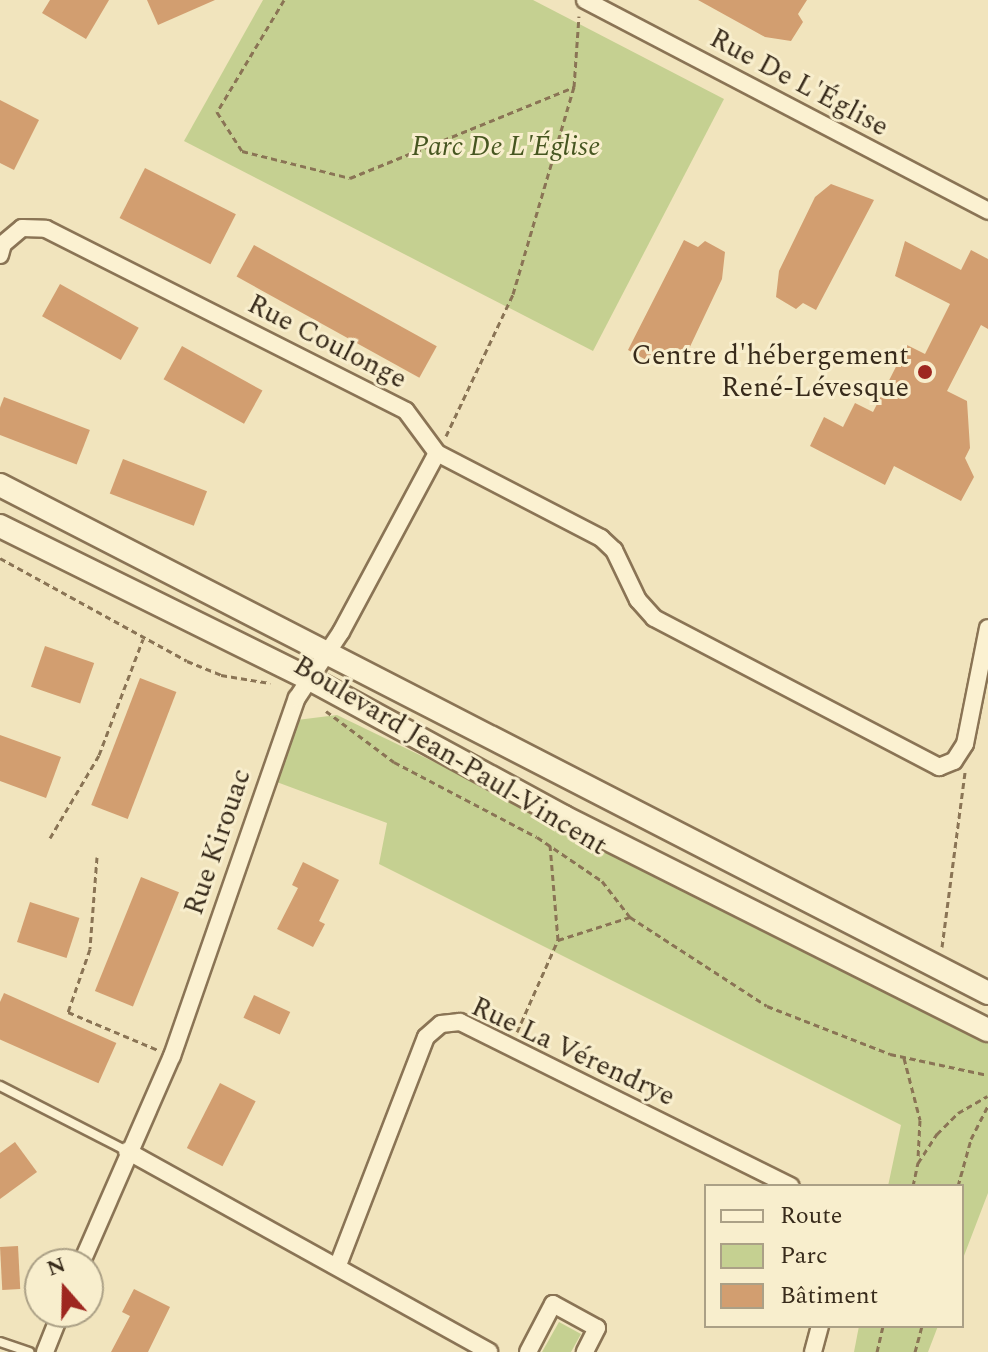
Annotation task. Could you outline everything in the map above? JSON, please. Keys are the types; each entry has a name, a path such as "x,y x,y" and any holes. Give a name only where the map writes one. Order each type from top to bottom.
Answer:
{"street":[{"name":"Rue De L'Église","path":"582,6 988,211"},
{"name":"Rue Coulonge","path":"0,255 3,244 22,228 46,229 406,411 437,453 601,538 614,550 638,600 654,618 939,767 954,761 965,744"},
{"name":"Rue Kirouac","path":"88,1248 127,1151 172,1056 297,698 326,656 437,453"},
{"name":"Boulevard Jean-Paul-Vincent","path":"0,485 326,656 587,784 988,993"},
{"name":"Boulevard Jean-Paul-Vincent","path":"0,526 310,679 564,817 988,1030"},
{"path":"965,744 988,628"},
{"path":"929,1001 939,968"},
{"name":"Rue La Vérendrye","path":"338,1265 426,1037 441,1024 460,1022 786,1184"},
{"path":"127,1151 338,1265 489,1352"},
{"path":"528,1352 553,1304 597,1328 585,1352"},
{"path":"45,1352 55,1328"},
{"path":"813,1352 819,1328"}],"lane":[{"path":"0,1086 127,1151"},
{"path":"0,1342 29,1352"}],"path":[{"path":"284,0 217,112 242,151 350,178 574,87"},
{"path":"437,453 513,294 574,87 582,6"},
{"name":"Boulevard Jean-Paul-Vincent","path":"0,558 144,638 221,675 275,683 297,698 325,710 394,762 550,845 602,881 630,917 767,1006 904,1058 988,1075"},
{"path":"50,838 99,755 144,638"},
{"path":"939,968 966,783 965,744"},
{"path":"510,1047 558,940 550,845"},
{"path":"97,857 90,949 68,1012 172,1056"},
{"path":"558,940 630,917"},
{"path":"904,1058 920,1120 913,1184"},
{"path":"918,1163 958,1113 988,1096"},
{"path":"959,1184 971,1139 988,1106"},
{"path":"877,1352 883,1328"},
{"path":"915,1352 921,1328"}],"green space":[{"name":"Parc De L'Église","path":"263,0 533,0 724,99 593,351 184,141"},
{"path":"337,715 988,1030 988,1193 964,1256 964,1184 888,1184 901,1125 379,864 387,823 274,781 297,720"},
{"path":"559,1322 581,1334 571,1352 542,1352"},
{"path":"859,1328 937,1328 928,1352 854,1352"}],"building":[{"path":"50,0 109,0 86,39 42,13"},
{"path":"147,0 215,0 158,25"},
{"path":"698,0 807,0 798,14 803,22 791,41 765,37"},
{"path":"0,100 39,120 14,170 0,163"},
{"path":"145,168 236,214 210,264 120,218"},
{"path":"831,184 874,200 816,310 803,303 796,309 776,297 779,271 815,197"},
{"path":"684,240 698,247 705,241 725,252 722,279 687,353 671,366 655,357 650,362 628,350"},
{"name":"Centre d'hébergement René-Lévesque","path":"905,241 961,270 971,250 988,259 988,329 981,325 947,391 967,401 970,448 965,458 974,477 961,501 894,466 885,485 810,446 824,417 843,427 855,403 873,412 907,345 925,354 950,304 895,276"},
{"path":"254,245 437,346 419,378 237,276"},
{"path":"60,284 139,328 121,360 42,316"},
{"path":"182,346 262,391 244,424 164,379"},
{"path":"4,397 90,430 77,465 0,435 0,407"},
{"path":"123,459 207,491 194,526 110,494"},
{"path":"45,646 94,663 80,704 31,687"},
{"path":"140,678 176,692 128,819 91,805"},
{"path":"0,735 61,757 46,798 0,781"},
{"path":"303,862 339,880 319,921 325,924 313,947 277,929 298,888 292,885"},
{"path":"141,877 179,892 133,1006 95,991"},
{"path":"30,902 79,918 66,958 17,942"},
{"path":"4,993 116,1043 98,1083 0,1039 0,1002"},
{"path":"254,995 290,1012 280,1035 243,1018"},
{"path":"220,1083 256,1101 222,1166 187,1148"},
{"path":"15,1142 37,1172 0,1199 0,1153"},
{"path":"18,1246 20,1289 2,1290 0,1247"},
{"path":"134,1289 170,1307 148,1352 111,1352 130,1316 122,1312"}],"place":[{"name":"Centre d'hébergement René-Lévesque","path":"925,372"}]}
